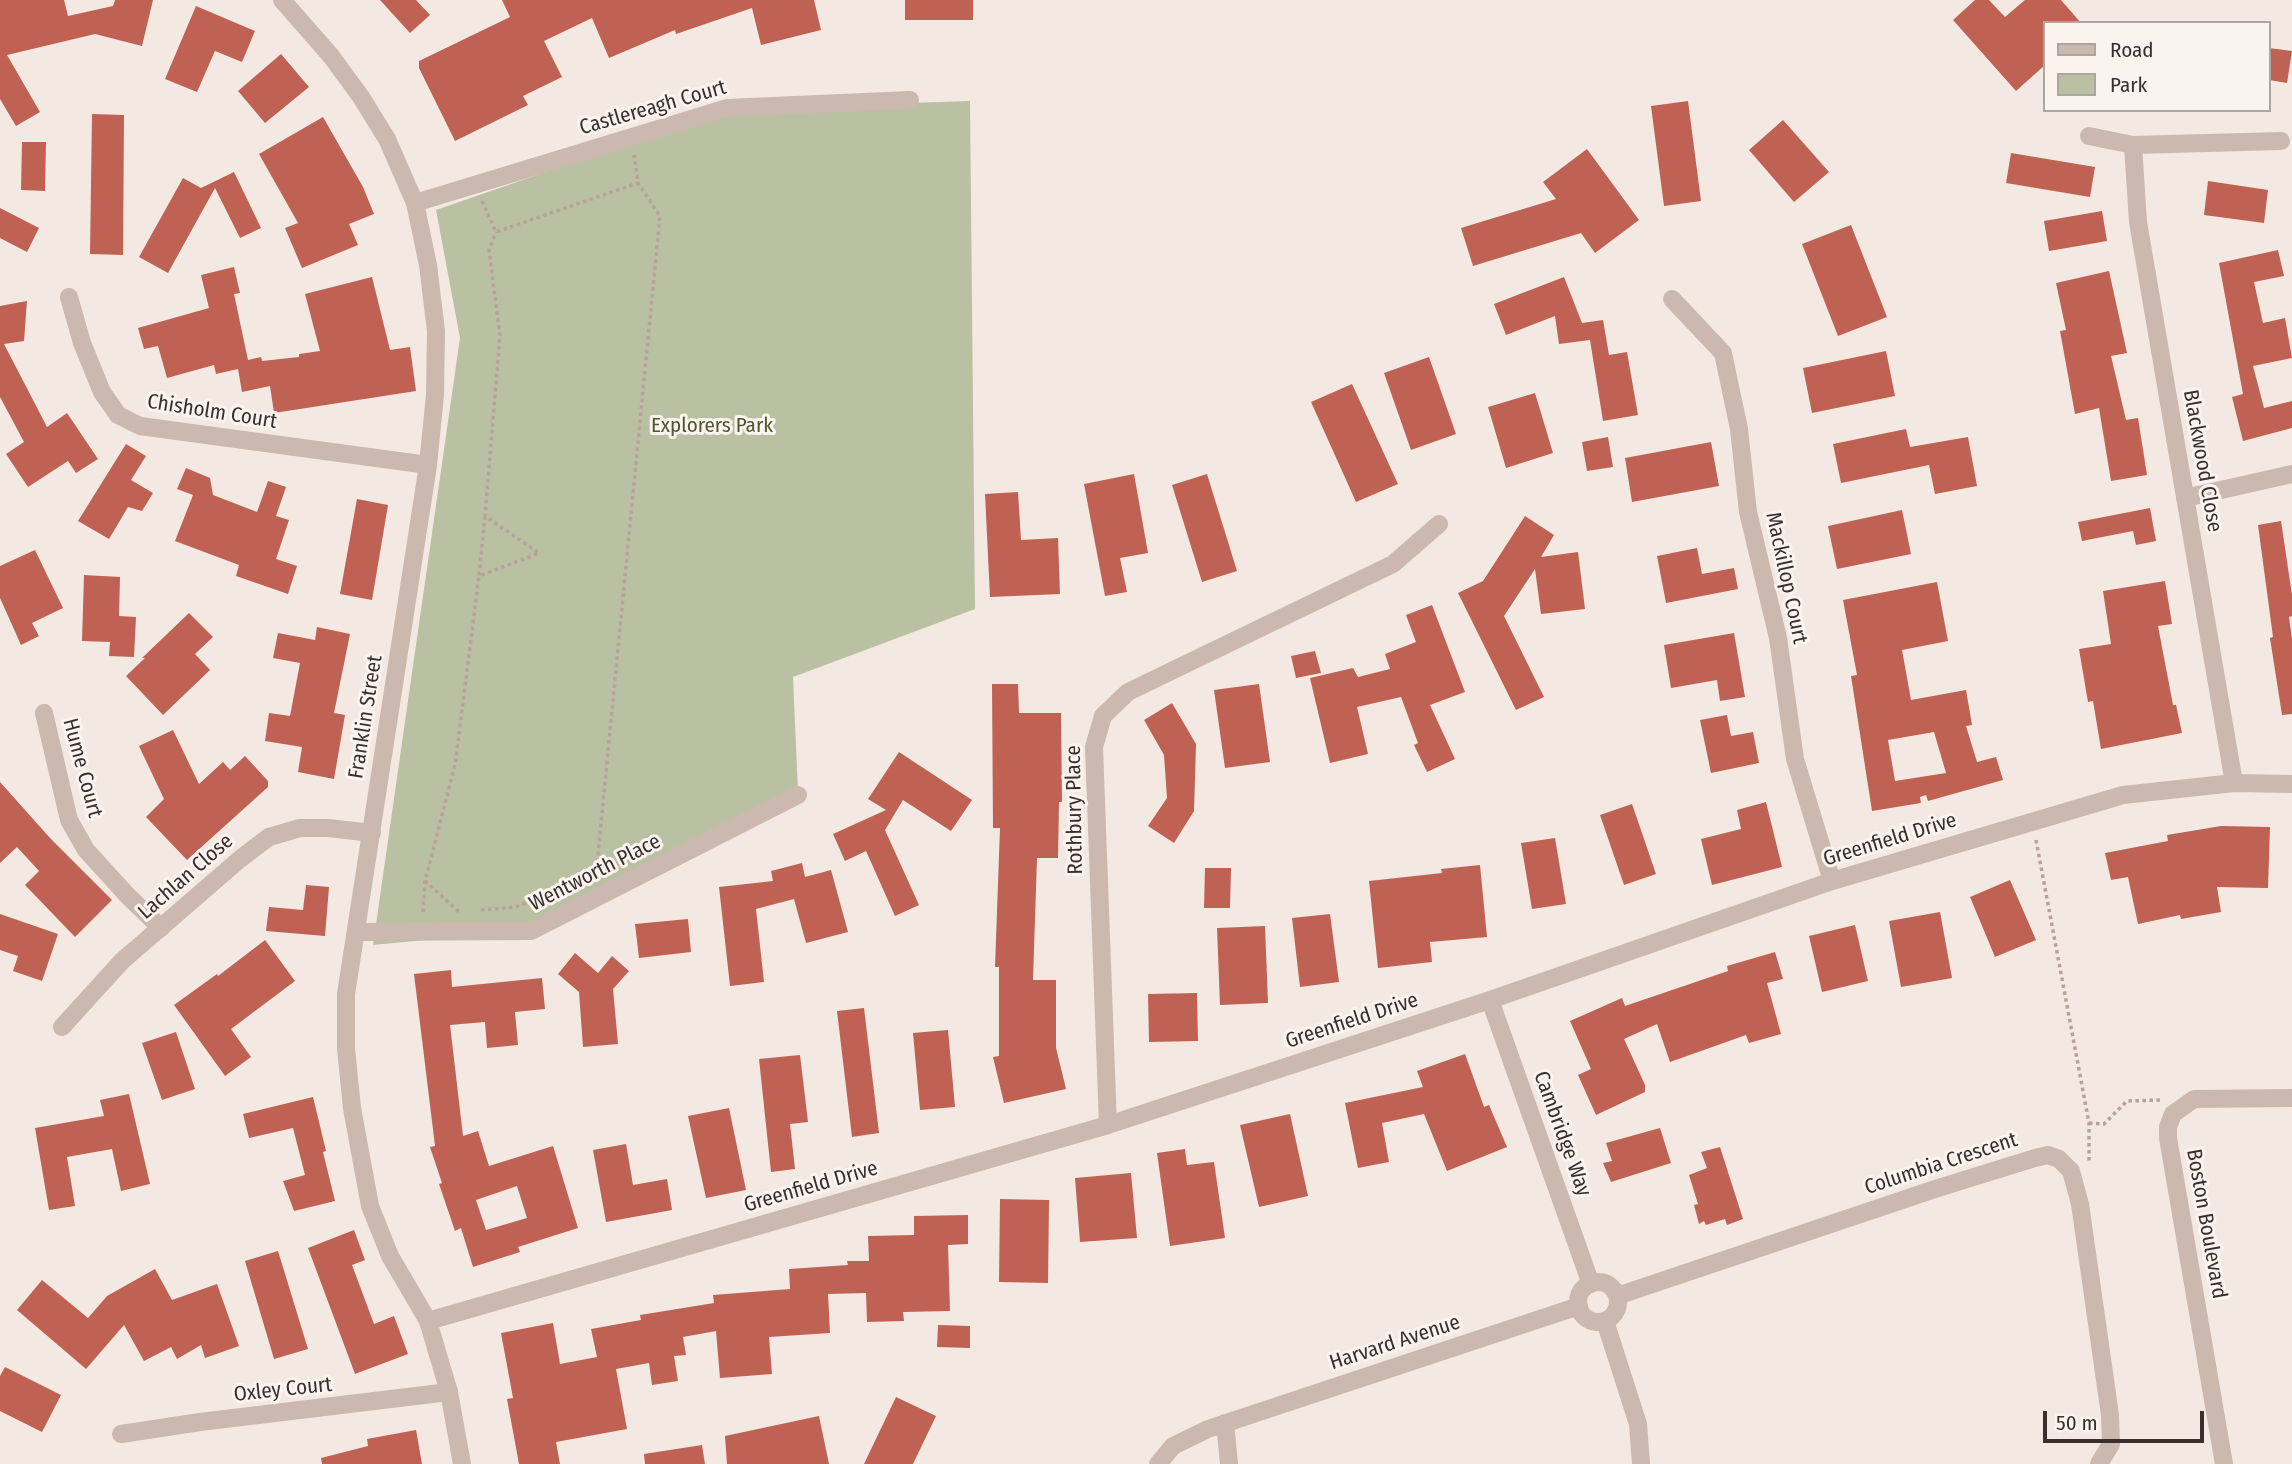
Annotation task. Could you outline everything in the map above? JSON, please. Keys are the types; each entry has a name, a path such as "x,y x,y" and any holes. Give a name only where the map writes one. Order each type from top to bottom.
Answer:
{"street":[{"name":"Franklin Street","path":"282,0 331,56 362,97 387,139 415,203 428,265 436,331 435,395 428,466 346,994 346,1049 352,1108 370,1206 390,1256 428,1321 449,1392 462,1464"},
{"name":"Castlereagh Court","path":"415,203 727,107 910,100"},
{"path":"2089,136 2133,145 2281,141"},
{"name":"Blackwood Close","path":"2133,145 2138,222 2234,783"},
{"name":"Chisholm Court","path":"69,297 82,343 102,392 118,415 140,426 428,466"},
{"name":"Mackillop Court","path":"1672,299 1723,353 1739,429 1748,512 1778,638 1795,759 1832,881"},
{"path":"2185,499 2292,474"},
{"name":"Rothbury Place","path":"1108,1125 1094,747 1103,716 1128,692 1393,564 1439,524"},
{"name":"Hume Court","path":"44,713 69,820 86,850 161,928"},
{"name":"Greenfield Drive","path":"428,1321 1108,1125 1490,1000 1832,881 2123,795 2234,783 2292,784"},
{"name":"Wentworth Place","path":"356,932 531,931 798,795"},
{"name":"Lachlan Close","path":"62,1027 122,961 269,837 300,828 372,833"},
{"name":"Cambridge Way","path":"1490,1000 1591,1284"},
{"path":"2194,1099 2292,1098"},
{"name":"Boston Boulevard","path":"2194,1099 2173,1114 2168,1126 2168,1138 2224,1464"},
{"name":"Columbia Crescent","path":"1617,1296 2035,1157 2059,1159 2071,1171 2080,1204 2110,1415 2111,1444 2099,1464"},
{"path":"1604,1283 1614,1290 1617,1296 1615,1313 1605,1321 1592,1321 1581,1312 1581,1293 1591,1284 1604,1283"},
{"name":"Harvard Avenue","path":"1158,1464 1173,1446 1225,1423 1579,1306"},
{"path":"1605,1321 1638,1424 1641,1464"},
{"name":"Oxley Court","path":"121,1434 449,1392"},
{"path":"1225,1423 1229,1464"}],"path":[{"path":"425,881 459,912 516,907 582,876 597,865 660,216 638,183 632,142"},
{"path":"496,232 638,183"},
{"path":"422,932 425,881 454,765 479,576 500,335 489,250 496,232 474,185"},
{"path":"479,576 539,554 485,516"},
{"path":"2032,822 2089,1123 2089,1168"},
{"path":"582,876 590,901"},
{"path":"2089,1123 2104,1124 2127,1101 2194,1099"}],"green space":[{"name":"Explorers Park","path":"970,101 975,609 793,677 798,793 530,930 373,945 460,338 436,210 727,109"}],"building":[{"path":"0,0 64,0 68,16 113,6 115,0 153,0 142,46 95,34 7,55 40,112 16,126 0,99"},
{"path":"380,0 416,0 430,15 410,33"},
{"path":"502,0 814,0 821,30 761,45 752,8 676,34 675,30 609,58 592,18 544,41 562,77 523,96 528,105 455,141 419,68 419,61 510,17"},
{"path":"905,0 973,0 973,20 905,20"},
{"path":"1975,0 1989,0 2005,17 2025,0 2061,0 2079,21 2044,21 2044,66 2016,91 1953,20"},
{"path":"196,6 255,31 242,62 215,51 197,92 165,79"},
{"path":"2271,48 2292,51 2287,83 2271,80"},
{"path":"281,54 309,87 265,123 238,91"},
{"path":"1688,101 1701,201 1664,206 1651,106"},
{"path":"92,114 124,115 123,255 90,254"},
{"path":"323,117 363,187 374,214 349,224 358,245 302,268 285,228 298,223 259,154"},
{"path":"1783,120 1829,172 1794,202 1749,150"},
{"path":"22,142 46,142 45,191 21,190"},
{"path":"1587,149 1639,220 1595,253 1581,233 1473,266 1461,228 1556,199 1543,182"},
{"path":"2011,153 2095,167 2090,197 2006,183"},
{"path":"234,172 261,228 240,238 215,188 168,273 139,257 183,178 201,188"},
{"path":"2208,181 2268,190 2264,223 2204,215"},
{"path":"0,208 39,228 27,252 0,238"},
{"path":"2102,211 2107,241 2049,251 2044,221"},
{"path":"1851,225 1887,317 1838,336 1802,244"},
{"path":"2278,250 2284,276 2254,282 2263,323 2285,318 2292,358 2253,366 2264,408 2292,401 2292,428 2243,441 2232,397 2243,394 2219,263"},
{"path":"234,267 240,293 234,294 248,360 261,357 262,361 299,357 299,354 320,351 305,294 372,277 390,350 410,347 416,391 274,413 270,386 242,392 238,369 216,374 214,365 167,378 158,346 144,349 138,328 209,308 201,275"},
{"path":"2109,271 2127,353 2111,356 2126,420 2138,418 2147,475 2111,481 2099,408 2075,414 2060,331 2066,330 2056,283"},
{"path":"1564,277 1582,323 1603,320 1609,355 1627,352 1638,415 1603,421 1590,340 1559,344 1555,316 1506,335 1494,304"},
{"path":"27,301 24,341 4,344 47,427 67,413 98,459 76,473 68,461 28,487 6,454 24,442 0,397 0,306"},
{"path":"1886,351 1895,396 1812,413 1803,368"},
{"path":"1429,357 1456,434 1411,450 1384,373"},
{"path":"1352,384 1398,484 1356,502 1311,402"},
{"path":"1535,393 1553,453 1506,468 1488,407"},
{"path":"1906,429 1910,447 1968,437 1977,486 1935,494 1929,465 1841,483 1833,444"},
{"path":"1608,437 1613,467 1587,471 1582,442"},
{"path":"1711,442 1719,486 1632,502 1625,458"},
{"path":"126,444 146,456 131,480 153,493 142,511 128,507 109,539 78,521"},
{"path":"186,468 210,478 213,495 257,512 268,481 286,487 276,516 289,520 276,559 297,566 288,594 236,576 239,565 175,541 193,495 177,489"},
{"path":"1134,474 1148,553 1120,558 1127,592 1105,596 1084,484"},
{"path":"1207,474 1237,571 1202,582 1172,485"},
{"path":"1018,492 1021,540 1058,538 1060,594 990,597 985,494"},
{"path":"357,499 388,505 372,600 340,594"},
{"path":"2150,508 2156,541 2136,545 2133,531 2082,541 2078,522"},
{"path":"1902,510 1911,554 1837,569 1828,526"},
{"path":"1525,516 1554,535 1541,557 1578,552 1585,609 1541,614 1535,569 1504,616 1544,697 1516,710 1458,593 1483,581"},
{"path":"2281,521 2292,595 2292,616 2289,617 2292,639 2292,714 2282,715 2270,638 2273,637 2258,525"},
{"path":"1697,548 1702,574 1734,568 1738,589 1666,603 1657,556"},
{"path":"35,550 63,608 32,623 39,636 21,645 0,598 0,566"},
{"path":"84,575 120,577 119,616 136,617 134,657 109,656 110,642 82,641"},
{"path":"2165,581 2172,624 2158,626 2173,705 2176,705 2182,733 2101,749 2093,701 2088,702 2079,649 2111,644 2103,591"},
{"path":"1937,582 1948,641 1902,650 1911,700 1966,690 1972,725 1966,726 1977,762 1996,757 2003,780 1928,801 1926,795 1920,797 1921,803 1872,811 1851,676 1857,675 1843,600","holes":["1934,732 1946,773 1895,781 1888,740"]},
{"path":"1432,605 1465,692 1430,705 1455,759 1427,772 1414,745 1418,743 1401,697 1357,707 1368,754 1330,763 1310,678 1353,668 1358,677 1390,669 1385,654 1416,642 1406,615"},
{"path":"189,613 213,637 195,654 210,670 163,715 126,676"},
{"path":"317,627 350,634 334,713 345,715 334,779 298,772 302,747 265,741 269,713 290,716 300,663 273,658 278,633 315,640"},
{"path":"1734,633 1745,697 1720,701 1717,680 1671,688 1664,645"},
{"path":"1315,651 1321,673 1296,678 1291,656"},
{"path":"992,684 1018,684 1019,713 1061,713 1062,802 1059,802 1058,858 1037,858 1033,980 1056,980 1056,1048 1066,1089 1004,1103 993,1057 999,1056 999,967 995,967 1000,828 993,828"},
{"path":"1259,684 1270,762 1225,768 1214,690"},
{"path":"1172,703 1196,744 1194,811 1174,843 1148,826 1167,798 1164,755 1144,720"},
{"path":"1727,715 1731,736 1753,732 1759,763 1711,773 1700,720"},
{"path":"173,730 199,784 223,762 230,770 245,756 268,781 268,787 187,860 146,817 164,799 139,746"},
{"path":"899,752 972,800 951,831 903,800 885,830 919,905 895,916 866,851 845,861 833,834 886,810 868,799"},
{"path":"0,782 50,838 112,900 75,937 25,885 39,871 17,847 0,863"},
{"path":"1766,802 1782,867 1712,885 1701,839 1741,829 1737,810"},
{"path":"1632,804 1656,874 1624,885 1600,815"},
{"path":"2221,826 2270,827 2268,888 2217,887 2221,912 2181,919 2180,915 2138,924 2128,877 2111,880 2105,853 2168,841 2167,835"},
{"path":"1555,838 1566,904 1532,909 1521,843"},
{"path":"802,863 805,877 831,870 848,932 806,943 794,899 756,909 764,982 730,986 719,887 773,881 771,871"},
{"path":"1480,865 1487,937 1430,942 1432,962 1378,968 1369,881 1442,873 1441,869"},
{"path":"1205,868 1231,868 1230,908 1204,908"},
{"path":"2010,880 2036,940 1995,957 1970,897"},
{"path":"306,885 329,887 325,936 266,931 269,907 303,910"},
{"path":"1940,912 1952,978 1901,987 1889,921"},
{"path":"0,914 58,934 42,981 13,971 18,956 0,950"},
{"path":"1330,914 1339,982 1300,987 1292,918"},
{"path":"688,919 691,952 639,958 635,924"},
{"path":"1855,925 1868,981 1822,992 1809,936"},
{"path":"1265,926 1268,1003 1220,1005 1217,928"},
{"path":"265,940 295,981 231,1029 251,1057 225,1076 174,1005"},
{"path":"1775,952 1783,979 1767,983 1781,1034 1749,1043 1746,1035 1670,1062 1657,1024 1624,1039 1645,1085 1645,1092 1596,1115 1578,1075 1591,1069 1570,1021 1622,998 1625,1006 1728,971 1727,966"},
{"path":"575,953 598,973 612,956 629,971 613,989 618,1044 583,1047 579,992 558,974"},
{"path":"451,970 452,987 542,978 545,1009 515,1012 518,1045 487,1048 485,1022 450,1025 463,1136 478,1131 489,1166 553,1146 578,1228 518,1247 520,1252 473,1267 461,1228 455,1231 430,1147 435,1146 414,974","holes":["517,1186 527,1218 486,1230 476,1200"]},
{"path":"1197,993 1198,1041 1149,1042 1148,994"},
{"path":"864,1008 879,1133 852,1137 837,1011"},
{"path":"948,1030 955,1107 920,1110 913,1033"},
{"path":"176,1032 195,1089 162,1100 142,1043"},
{"path":"1465,1054 1484,1107 1489,1105 1507,1147 1447,1171 1424,1114 1382,1123 1389,1162 1358,1168 1345,1103 1423,1087 1417,1071"},
{"path":"800,1055 808,1122 790,1124 795,1169 771,1172 759,1059"},
{"path":"129,1094 150,1184 121,1191 112,1149 67,1157 75,1206 49,1210 35,1128 104,1116 100,1100"},
{"path":"313,1097 335,1201 294,1211 283,1181 305,1175 293,1128 249,1138 243,1114"},
{"path":"729,1108 746,1190 706,1198 688,1116"},
{"path":"1290,1114 1308,1196 1259,1207 1240,1125"},
{"path":"1660,1128 1671,1163 1611,1182 1603,1163 1612,1161 1606,1143"},
{"path":"626,1144 633,1185 667,1179 672,1210 606,1222 593,1150"},
{"path":"1720,1147 1743,1219 1727,1225 1725,1219 1706,1225 1704,1221 1699,1224 1694,1205 1698,1204 1689,1175 1707,1168 1701,1152"},
{"path":"1185,1149 1187,1165 1214,1162 1225,1238 1170,1246 1157,1153"},
{"path":"1131,1173 1137,1238 1080,1242 1075,1178"},
{"path":"1000,1199 1049,1200 1048,1283 999,1282"},
{"path":"968,1215 968,1244 948,1245 950,1311 903,1312 904,1321 867,1322 866,1293 828,1294 830,1333 769,1337 772,1374 720,1378 716,1331 683,1337 686,1355 674,1356 678,1381 652,1385 649,1363 616,1369 627,1429 556,1442 560,1464 519,1464 507,1399 513,1398 501,1333 553,1323 560,1364 597,1357 591,1329 641,1320 640,1315 714,1303 713,1295 790,1289 789,1269 848,1265 847,1261 869,1261 868,1236 914,1235 914,1216"},
{"path":"354,1230 365,1260 352,1265 374,1324 394,1316 408,1354 355,1374 308,1248"},
{"path":"278,1251 308,1349 274,1359 245,1261"},
{"path":"155,1269 172,1300 217,1284 239,1346 205,1358 201,1345 177,1359 171,1347 144,1361 124,1325 86,1369 17,1310 42,1280 88,1318 107,1296"},
{"path":"938,1325 970,1326 970,1348 937,1347"},
{"path":"5,1367 61,1395 42,1432 0,1411 0,1376"},
{"path":"896,1397 936,1416 913,1464 864,1464"},
{"path":"819,1416 829,1464 727,1464 725,1436"},
{"path":"416,1430 422,1464 322,1464 321,1458 368,1446 367,1439"},
{"path":"702,1445 705,1464 645,1464 644,1454"}]}
